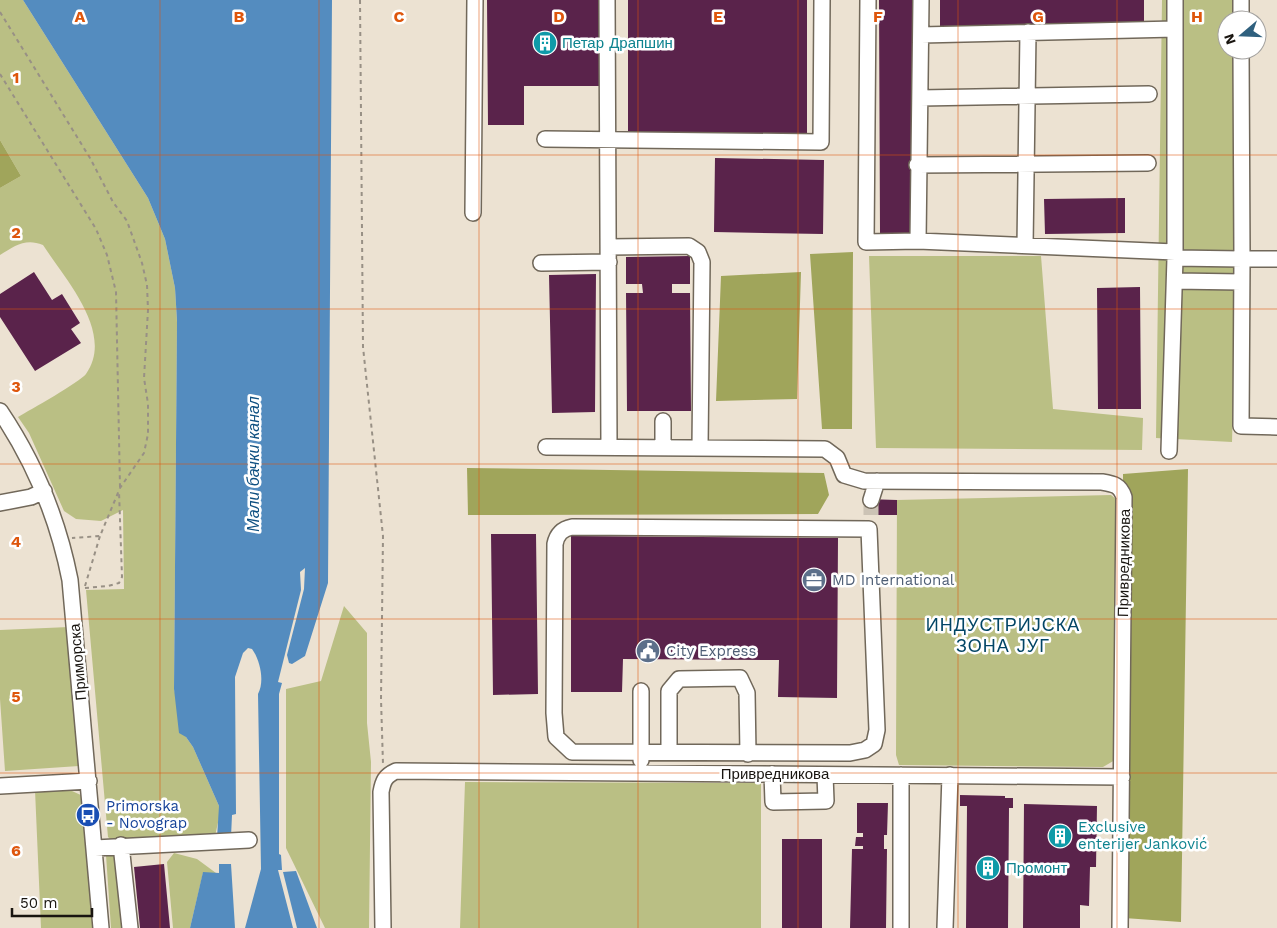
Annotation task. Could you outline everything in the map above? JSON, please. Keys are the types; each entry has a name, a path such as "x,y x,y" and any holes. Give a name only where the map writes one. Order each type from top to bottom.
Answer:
{"street":[{"path":"473,213 475,0"},
{"path":"607,0 609,446"},
{"path":"545,139 821,142 822,0"},
{"path":"868,0 866,242 918,241 1242,259 1277,259"},
{"path":"918,241 917,165 921,0"},
{"path":"1170,451 1175,281 1175,0"},
{"path":"921,35 1175,29"},
{"path":"1025,246 1029,96 1028,32"},
{"path":"1241,60 1242,259 1240,426 1277,427"},
{"path":"920,98 1149,94"},
{"path":"917,165 1148,163"},
{"path":"541,263 689,246 698,252 702,262 700,447"},
{"path":"1175,281 1241,282"},
{"name":"Приморска","path":"2,418 24,449 44,491 60,538 73,607 101,928"},
{"path":"662,446 663,421"},
{"path":"546,446 825,449 837,458 844,475 871,481 871,500"},
{"name":"Привредникова","path":"871,481 1102,482 1115,484 1122,489 1124,498 1120,928"},
{"path":"0,503 31,497 44,491"},
{"path":"870,522 876,740 865,750 850,753 748,754 641,751 572,752 556,737 556,536 564,529 572,527 870,522"},
{"path":"669,752 669,691 673,685 679,679 740,678 747,693 748,754"},
{"path":"641,691 641,774"},
{"name":"Привредникова","path":"383,781 389,774 396,771 1122,776"},
{"path":"772,774 773,802 826,801 825,775"},
{"path":"900,928 901,775"},
{"path":"945,928 950,775"},
{"path":"0,786 89,781"},
{"path":"383,781 381,792 383,928"},
{"path":"94,848 121,845 249,840"},
{"path":"121,845 130,928"}],"path":[{"path":"360,0 364,347 382,536 381,699 383,781"},
{"path":"0,12 70,124 112,202 127,221 142,263 148,310 144,378 148,404 148,434 144,453 120,488 100,536 85,587 73,607"},
{"path":"0,74 96,229 107,255 116,292 122,577 119,583 108,586 85,587"},
{"path":"60,538 100,536"}],"green space":[{"path":"0,0 23,0 148,198 165,239 175,288 177,322 174,689 186,737 193,747 219,806 219,818 215,836 111,840 108,837 86,590 124,589 123,510 101,521 76,519 64,511 29,433 18,417 82,378 86,374 93,358 95,341 84,307 43,245 31,242 20,244 0,255 0,188 21,176 0,140"},
{"path":"1162,0 1234,0 1234,10 1217,10 1217,60 1234,60 1234,362 1232,442 1156,438"},
{"path":"0,140 21,176 0,188"},
{"path":"853,252 852,429 822,429 810,254"},
{"path":"869,256 1041,256 1053,409 1143,418 1142,450 876,448"},
{"path":"801,272 797,399 716,401 721,276"},
{"path":"467,468 824,473 829,495 818,514 468,515"},
{"path":"1188,469 1181,922 1124,918 1123,474"},
{"path":"1111,495 1117,500 1115,760 1103,767 899,765 896,755 897,500"},
{"path":"344,606 367,633 367,723 371,762 369,928 325,928 286,848 286,689 321,681"},
{"path":"69,627 79,766 5,771 0,699 0,630"},
{"path":"465,782 761,783 761,928 460,928"},
{"path":"35,790 72,791 83,796 94,928 41,928"},
{"path":"116,852 125,928 111,928 106,855"},
{"path":"174,853 197,859 216,873 203,873 190,928 173,928 167,862"}],"water":[{"name":"Мали бачки канал","path":"23,0 332,0 328,583 305,656 292,664 289,663 287,655 304,589 305,568 300,572 301,590 278,682 282,683 279,694 279,854 281,855 282,870 278,870 293,928 245,928 261,869 258,694 261,677 259,665 252,649 248,648 243,653 235,677 236,814 232,815 231,837 217,838 219,806 193,747 186,737 179,733 174,689 177,321 175,288 165,239 148,198"},
{"path":"219,864 231,864 235,928 190,928 203,872 219,873"},
{"path":"296,871 317,928 297,928 283,872"}],"building":[{"name":"Петар Драпшин","path":"487,0 601,0 602,86 524,86 524,125 488,125"},
{"path":"628,0 807,0 807,134 628,134"},
{"path":"879,0 916,0 917,234 880,234"},
{"path":"940,0 1144,0 1144,24 940,26"},
{"path":"715,158 824,160 823,234 714,232"},
{"path":"1125,198 1125,233 1045,234 1044,199"},
{"path":"690,256 690,284 672,284 672,293 690,293 691,411 627,411 626,293 643,293 642,284 626,284 626,257"},
{"path":"34,272 52,300 62,294 80,323 71,329 81,343 35,371 0,317 0,294"},
{"path":"596,274 595,412 552,413 549,275"},
{"path":"1140,287 1141,409 1098,409 1097,288"},
{"path":"866,499 897,500 897,515 866,515"},
{"path":"491,534 536,534 538,694 493,695"},
{"path":"571,536 838,538 837,698 778,697 779,660 623,659 622,692 571,692"},
{"name":"Промонт","path":"960,795 1005,796 1005,798 1013,798 1013,808 1009,808 1008,928 966,928 967,806 960,806"},
{"path":"857,803 888,803 887,835 884,835 884,849 887,849 886,928 850,928 852,849 863,849 863,846 855,846 856,837 863,837 863,833 857,833"},
{"name":"Exclusive enterijer Janković","path":"1024,804 1097,806 1096,867 1090,867 1089,906 1080,905 1080,928 1023,928"},
{"path":"782,839 822,839 822,928 782,928"},
{"path":"164,864 170,928 140,928 134,867"}],"tunnel":[{"path":"871,500 871,515"}],"place":[{"name":"Петар Драпшин","path":"545,43"},
{"name":"MD International","path":"814,580"},
{"name":"City Express","path":"648,651"},
{"name":"Primorska - Novograp","path":"88,815"},
{"name":"Exclusive enterijer Janković","path":"1060,836"},
{"name":"Промонт","path":"988,868"}],"district":[{"name":"ИНДУСТРИЈСКА ЗОНА ЈУГ","path":"1003,634"}]}
